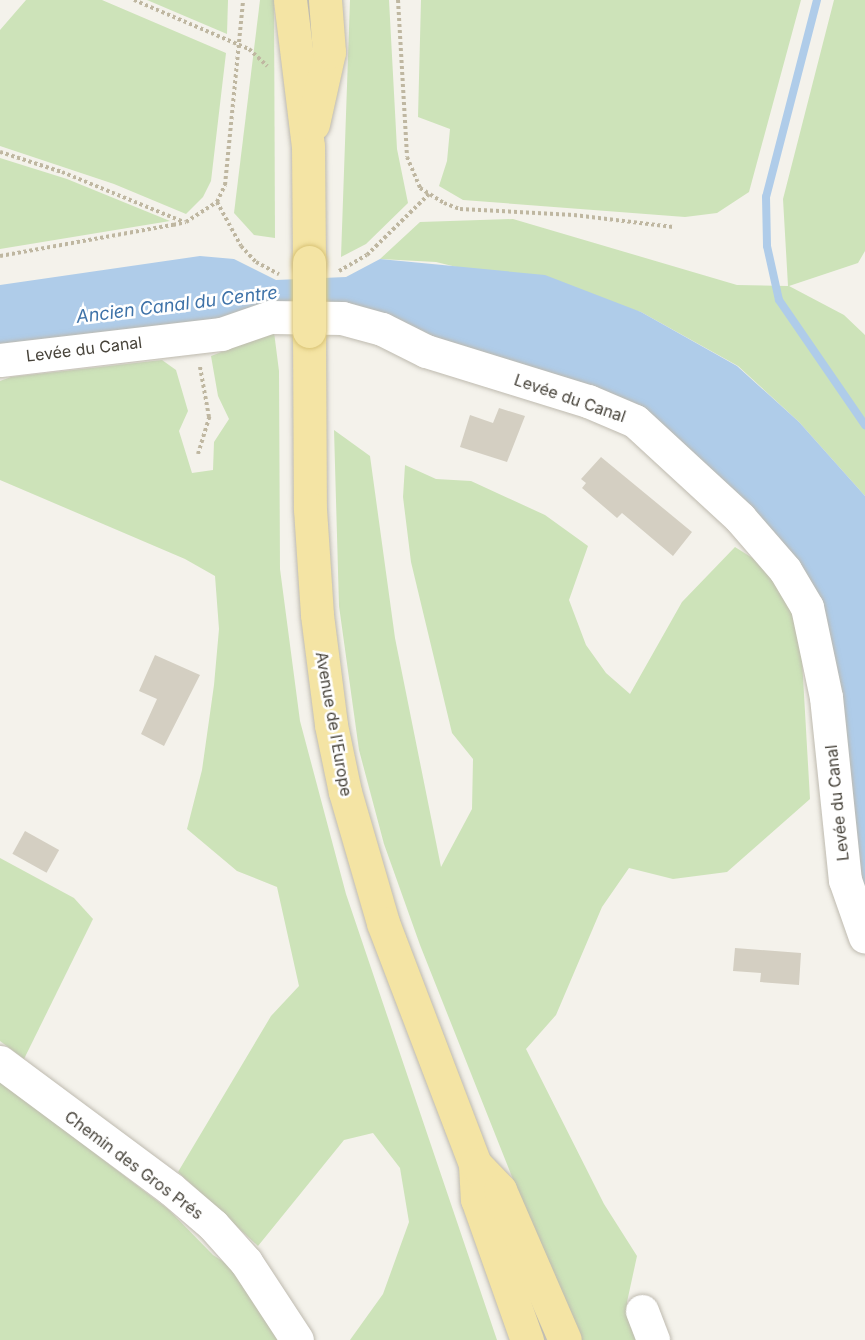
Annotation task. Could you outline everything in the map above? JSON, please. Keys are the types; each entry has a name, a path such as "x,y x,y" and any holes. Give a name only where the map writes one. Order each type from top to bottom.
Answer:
{"main road":[{"path":"290,0 308,146"},
{"path":"308,146 328,52 325,0"},
{"name":"Avenue de l'Europe","path":"308,146 310,509 317,615 332,725 345,792 383,923 475,1164 477,1199 527,1340"},
{"name":"Avenue de l'Europe","path":"475,1164 500,1190 565,1340"}],"street":[{"name":"Levée du Canal","path":"0,360 221,334 270,317 342,318 382,329 426,351 588,401 634,421 684,463 740,518 784,570 807,607 826,698 845,880 865,937"},
{"name":"Chemin des Gros Prés","path":"0,1062 171,1188 213,1225 246,1262 297,1340"}],"path":[{"path":"134,0 238,44"},
{"path":"0,256 186,222 217,202 225,185 243,0"},
{"path":"398,0 407,158 420,188 444,204 460,209 573,215 673,227"},
{"path":"0,152 62,172 186,222"},
{"path":"195,337 209,417 198,454"}],"green space":[{"path":"26,0 102,0 226,53 211,181 203,197 186,214 114,184 0,146 0,30"},
{"path":"147,0 228,0 227,34"},
{"path":"260,0 274,0 275,238 254,235 234,213"},
{"path":"350,0 389,0 397,149 408,203 366,244 341,257"},
{"path":"421,0 801,0 749,192 717,213 685,217 463,200 439,186 447,161 450,129 418,117"},
{"path":"834,0 865,0 865,251 858,263 789,286 844,315 865,335 865,496 799,422 738,366 641,312 436,262 380,259 420,222 513,219 737,285 788,286 783,199"},
{"path":"0,158 67,179 170,221 0,249"},
{"path":"274,332 279,371 280,569 300,721 346,894 497,1340 350,1340 383,1294 409,1222 400,1168 373,1133 344,1140 258,1246 178,1172 271,1016 299,986 277,887 237,871 187,829 202,770 214,685 219,629 215,576 185,559 0,480 0,381 11,377 162,360 176,370 188,411 179,431 192,473 213,470 214,442 229,419 218,396 211,356"},
{"path":"334,430 370,456 395,638 441,867 472,809 473,759 452,733 411,562 403,497 405,465 436,479 471,481 545,515 588,546 569,600 586,645 606,673 630,694 682,602 735,547 765,566 788,602 801,642 810,799 727,872 673,879 629,868 602,907 556,1015 526,1049 604,1204 637,1256 627,1302 629,1323 640,1340 581,1340 543,1255 420,945 384,844 359,750 339,606"},
{"path":"0,858 74,898 93,919 24,1059 0,1041"},
{"path":"0,1081 169,1210 213,1255 235,1269 280,1340 0,1340"}],"water":[{"name":"Ancien Canal du Centre","path":"200,256 234,259 276,280 346,277 380,259 545,275 641,312 737,366 799,422 865,496 865,920 838,683 826,620 769,531 542,375 377,317 0,353 0,285"}],"building":[{"path":"499,408 525,416 507,462 460,447 470,415 493,423"},
{"path":"601,457 692,532 673,556 622,513 617,518 582,488 586,483 581,479"},
{"path":"155,655 200,675 164,746 141,734 157,699 139,691"},
{"path":"25,831 59,850 47,873 12,854"},
{"path":"735,948 801,953 799,985 760,982 761,973 733,971"}],"waterway":[{"path":"817,0 766,197 767,246 779,300 865,425"}]}
